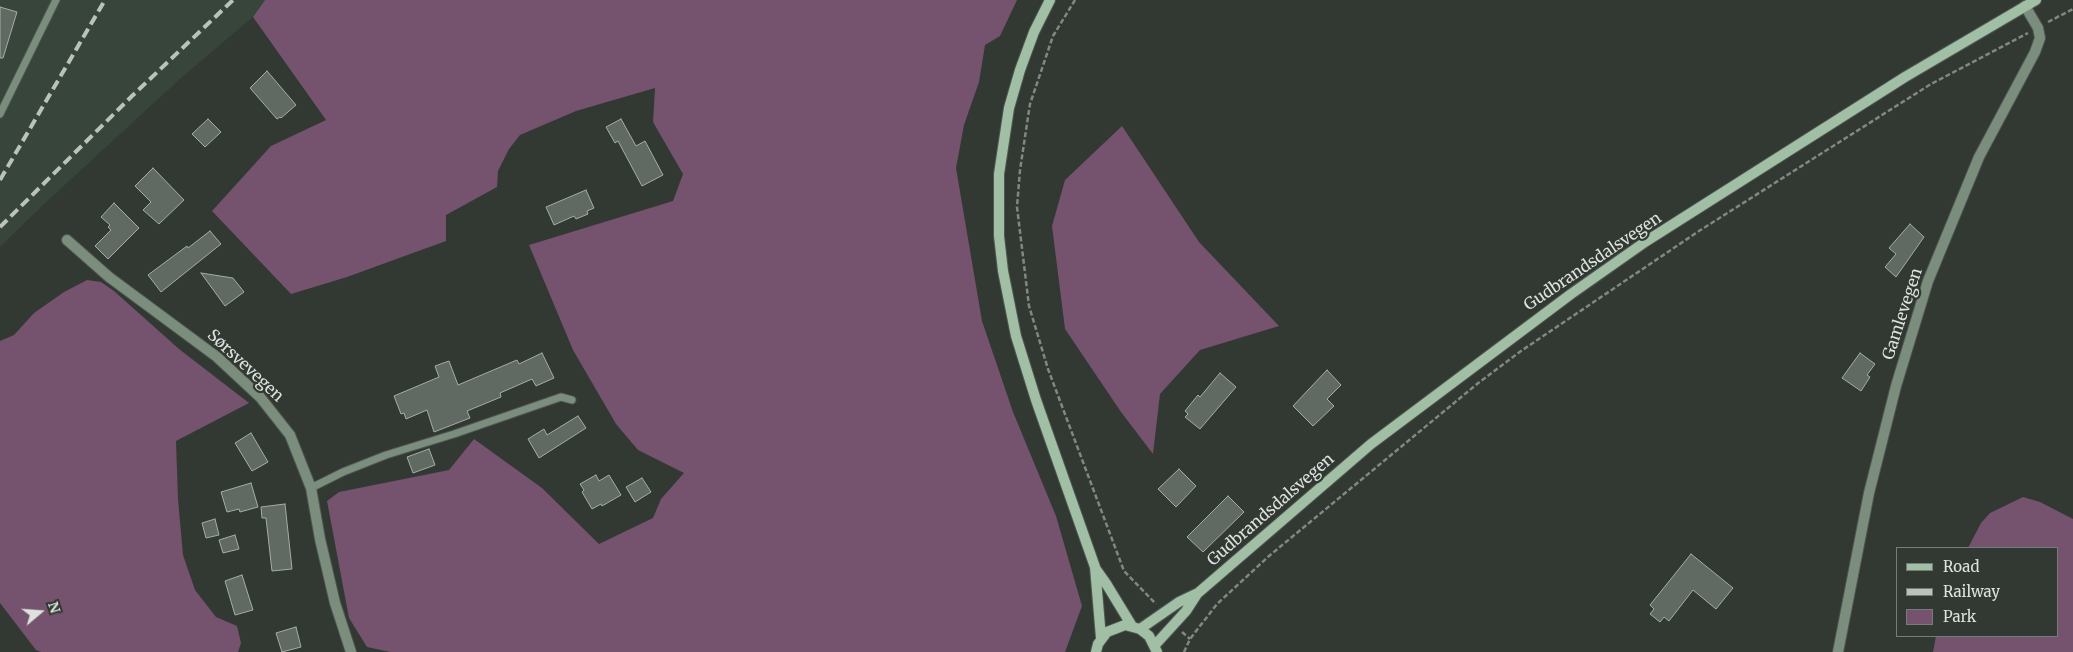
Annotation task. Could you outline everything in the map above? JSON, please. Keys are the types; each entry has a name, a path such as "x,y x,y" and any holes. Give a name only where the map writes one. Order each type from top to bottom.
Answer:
{"main road":[{"path":"1050,0 1034,32 1009,108 999,174 999,236 1002,271 1016,336 1036,400 1095,567 1101,638 1096,652"},
{"name":"Gudbrandsdalsvegen","path":"1101,638 1116,627 1136,627 1198,593 1371,444 1570,294 1645,242 1905,77 2036,0"},
{"path":"1095,567 1136,627 1149,636 1156,649"},
{"name":"Gudbrandsdalsvegen","path":"1156,649 1198,593"}],"street":[{"path":"2025,6 2038,28"},
{"name":"Gamlevegen","path":"1838,652 1869,493 1896,386 1928,281 1979,157 2035,52 2040,38 2038,28"},
{"name":"Sørsvevegen","path":"67,240 110,276 217,358 260,397 290,435 312,488 320,539 335,603 351,652"}],"lane":[{"path":"0,114 56,0"},
{"path":"312,488 343,472 386,455 561,397 572,400"}],"path":[{"path":"1075,0 1053,36 1030,104 1020,170 1017,207 1029,306 1048,369 1124,571 1159,606"},
{"path":"1184,652 1190,639 1217,604 1268,556 1477,384 1521,351 1699,231 1931,84 2073,9"},
{"path":"1179,629 1190,639"}],"shaded area":[{"path":"0,0 265,0 253,17 181,78 0,247"}],"green space":[{"path":"265,0 1017,0 1000,36 985,45 979,82 964,125 956,168 982,321 1013,412 1056,516 1082,606 1065,652 390,652 367,647 349,618 327,501 339,492 449,470 474,439 542,488 599,544 653,518 661,499 684,473 638,450 616,424 573,350 529,245 673,201 683,174 653,122 655,88 576,111 520,135 509,149 498,171 497,187 446,215 446,241 347,277 291,294 212,211 271,146 326,120 253,17"},
{"path":"1122,126 1199,242 1279,326 1200,350 1160,394 1153,454 1121,412 1065,329 1052,226 1065,180"},
{"path":"87,280 101,282 114,291 179,349 249,403 176,441 178,499 183,555 195,590 216,617 237,626 241,643 238,652 41,652 36,650 0,603 0,341 14,335 34,313 64,292"},
{"path":"2023,497 2040,502 2073,519 2073,652 1933,652 1936,637 2058,637 2058,547 1969,547 1981,523 1990,513"}],"building":[{"path":"0,7 17,12 3,58 0,58"},
{"path":"267,71 296,105 281,118 277,119 250,88"},
{"path":"208,119 221,132 205,147 192,134"},
{"path":"621,119 636,146 645,141 663,175 642,186 618,141 615,143 606,127"},
{"path":"153,168 184,200 159,224 143,210 151,202 135,186"},
{"path":"586,190 594,208 587,211 588,214 576,219 574,216 554,225 546,207"},
{"path":"114,203 139,228 108,259 95,246 111,230 108,227 110,225 101,217"},
{"path":"1910,224 1924,237 1896,277 1885,267 1896,254 1889,248"},
{"path":"210,231 221,244 161,292 148,275"},
{"path":"201,273 233,278 244,292 225,306"},
{"path":"542,353 554,378 536,386 532,379 500,393 501,397 467,411 470,418 434,432 427,410 406,419 404,413 401,414 394,396 439,377 435,366 449,361 458,385 517,360 519,364"},
{"path":"1860,353 1875,364 1867,375 1870,377 1861,391 1842,378"},
{"path":"1327,370 1341,385 1327,399 1334,406 1313,426 1293,406"},
{"path":"1220,373 1236,387 1200,429 1185,417 1188,414 1185,411 1198,395 1200,397"},
{"path":"578,416 586,428 539,458 528,439 544,429 547,435"},
{"path":"251,433 268,462 252,471 235,443"},
{"path":"429,449 435,465 413,473 407,457"},
{"path":"1179,469 1196,486 1176,507 1158,489"},
{"path":"596,475 599,481 609,475 621,495 602,506 601,504 592,509 582,492 584,490 580,484"},
{"path":"642,478 651,492 635,502 626,487"},
{"path":"251,483 258,507 240,512 239,509 227,512 221,492"},
{"path":"1228,496 1244,512 1203,552 1187,537"},
{"path":"285,504 292,569 272,571 266,518 262,518 261,507"},
{"path":"215,519 219,535 206,538 202,523"},
{"path":"235,535 239,549 223,553 219,540"},
{"path":"1691,554 1733,588 1716,609 1693,590 1669,621 1664,617 1660,622 1650,614 1654,609 1650,605"},
{"path":"242,575 253,610 235,615 225,581"},
{"path":"296,627 301,647 282,652 276,633"}],"railway":[{"path":"0,180 105,0"},
{"path":"0,227 131,97 233,0"}]}
